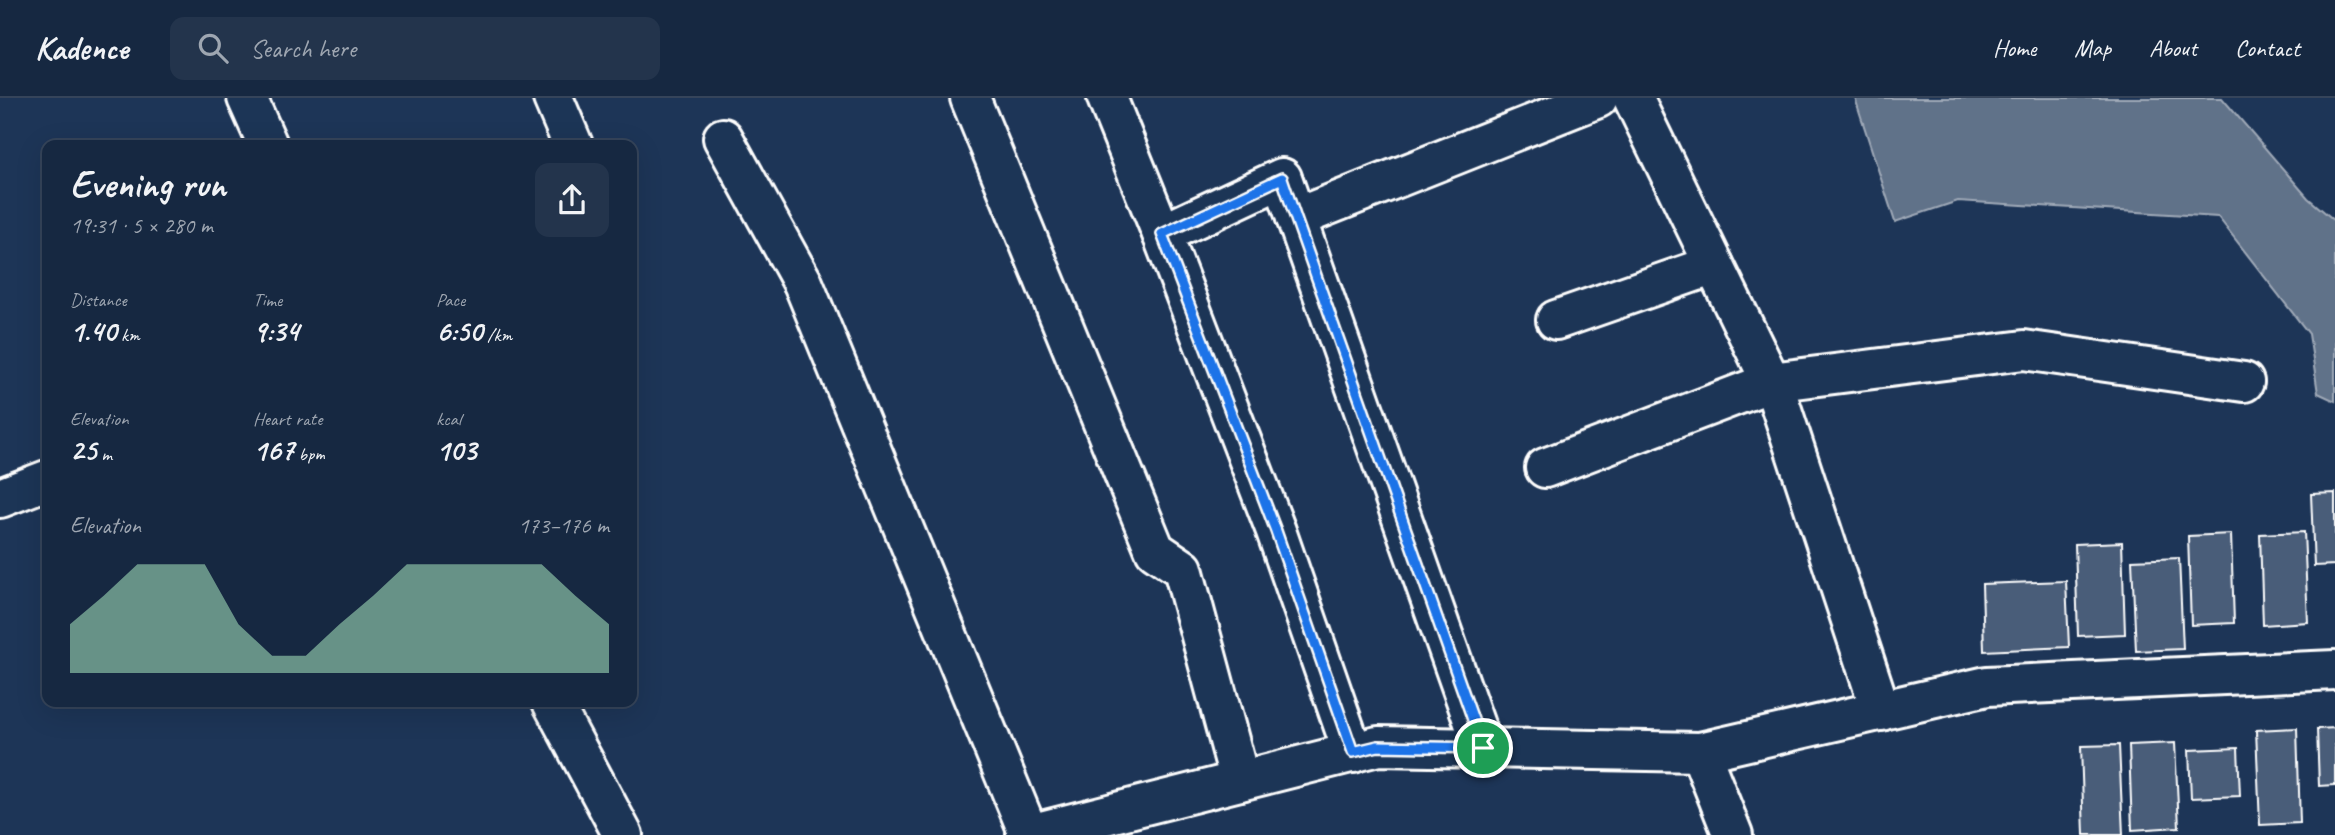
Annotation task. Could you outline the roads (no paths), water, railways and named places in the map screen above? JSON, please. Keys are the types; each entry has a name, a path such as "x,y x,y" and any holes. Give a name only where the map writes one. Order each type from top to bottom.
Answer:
{"street":[{"path":"247,98 266,140"},
{"path":"554,98 571,140"},
{"path":"970,98 1155,550 1183,569 1240,781"},
{"path":"1107,98 1276,531 1353,752"},
{"path":"1296,219 1598,98"},
{"path":"1633,98 1771,382 1881,711"},
{"path":"723,138 803,284 1027,834 1378,746 1700,752 1987,686 2335,670"},
{"path":"1162,234 1282,178 1483,748"},
{"path":"1556,320 1714,265"},
{"path":"1545,468 1771,382 2024,350 2244,382"},
{"path":"0,498 42,482"},
{"path":"555,707 623,835"},
{"path":"1700,752 1733,835"}],"water":[{"path":"1855,98 2222,98 2308,198 2335,221 2335,401 2318,393 2309,334 2218,217 1958,201 1895,222"}]}
